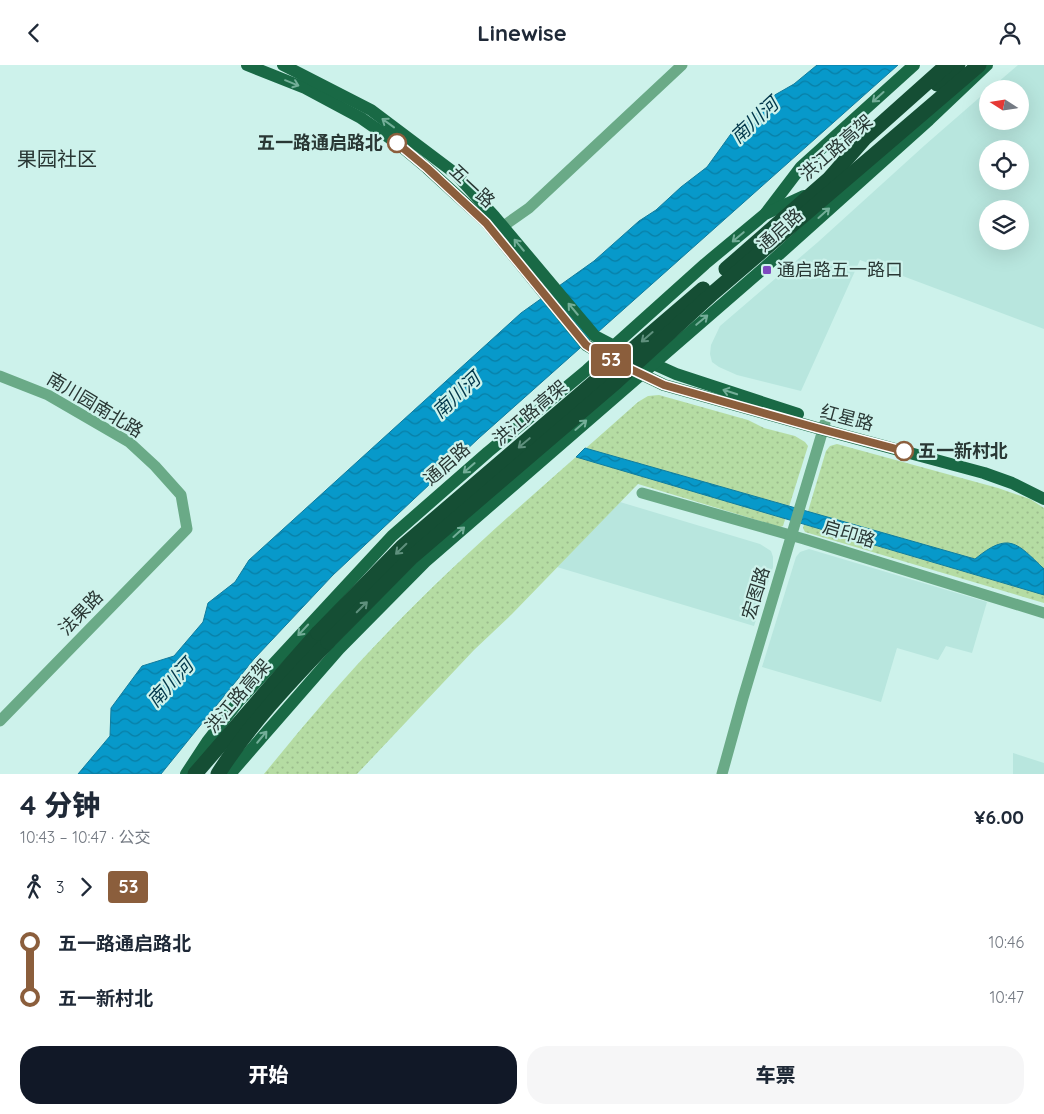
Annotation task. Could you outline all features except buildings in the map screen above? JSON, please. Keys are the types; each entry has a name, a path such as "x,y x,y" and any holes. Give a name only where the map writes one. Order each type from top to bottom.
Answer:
{"highway":[{"path":"829,179 864,139 947,65"},
{"name":"洪江路高架","path":"218,774 230,755 323,638 402,547 604,375 958,65"},
{"name":"洪江路高架","path":"195,774 265,693 412,557 979,65"}],"main road":[{"name":"五一路","path":"247,65 305,88 361,118 397,143 486,223 499,230"},
{"name":"五一路","path":"283,65 371,110 456,174 499,230 603,356 640,374"},
{"path":"765,215 801,167 914,65"},
{"name":"通启路","path":"186,774 207,742 238,702 392,536 488,451 603,356 698,271 765,215 802,197 952,65"},
{"name":"通启路","path":"230,774 339,649 425,562 764,268 988,65"},
{"name":"五一路","path":"590,341 614,346 652,364"},
{"name":"红星路","path":"652,364 824,426 984,473 1012,483 1044,499"},
{"name":"红星路","path":"640,374 664,385 992,468 1020,477 1044,489"}],"street":[{"path":"499,230 529,208 682,65"},
{"name":"南川园南北路","path":"0,376 48,395 129,442 181,495 187,529"},
{"name":"宏图路","path":"722,774 742,698 824,426"},
{"name":"启印路","path":"642,493 792,532 1044,613"},
{"name":"法果路","path":"0,721 187,529"}],"shaded area":[{"path":"1018,65 1044,65 1044,329 860,260 801,391 737,375 712,362 710,354 711,345 720,326 818,242 979,98 979,130 1029,130 1029,80 1000,80"},
{"path":"620,502 760,544 771,551 773,567 754,626 557,567"},
{"path":"809,549 987,602 972,653 946,646 938,660 897,648 881,702 762,667 796,557 800,552"},
{"path":"1013,753 1044,763 1044,774 1013,774"}],"green space":[{"path":"659,395 748,420 764,428 795,436 805,442 808,446 783,526 780,527 638,484 512,614 474,650 357,774 264,774 357,665 449,572 511,514 638,402 648,396"},
{"path":"837,444 998,488 1030,499 1044,508 1044,603 805,532 803,528 826,451 830,446"}],"water":[{"name":"南川河","path":"817,65 898,65 479,438 333,575 254,659 161,774 78,774 110,736 111,708 142,666 174,656 203,622 208,603 235,582 249,560 521,313 594,261 639,221 656,210 707,167 733,131 758,112 773,96 794,84"},
{"path":"585,448 975,559 996,545 1012,544 1027,553 1044,569 1044,595 576,457"}],"bus line":[{"name":"53","path":"397,143 486,223 586,345 603,356 664,385 904,451"}],"place":[{"name":"五一路通启路北","path":"397,143"},
{"name":"通启路五一路口","path":"767,270"},
{"name":"五一新村北","path":"904,451"}],"district":[{"name":"果园社区","path":"57,159"}]}
